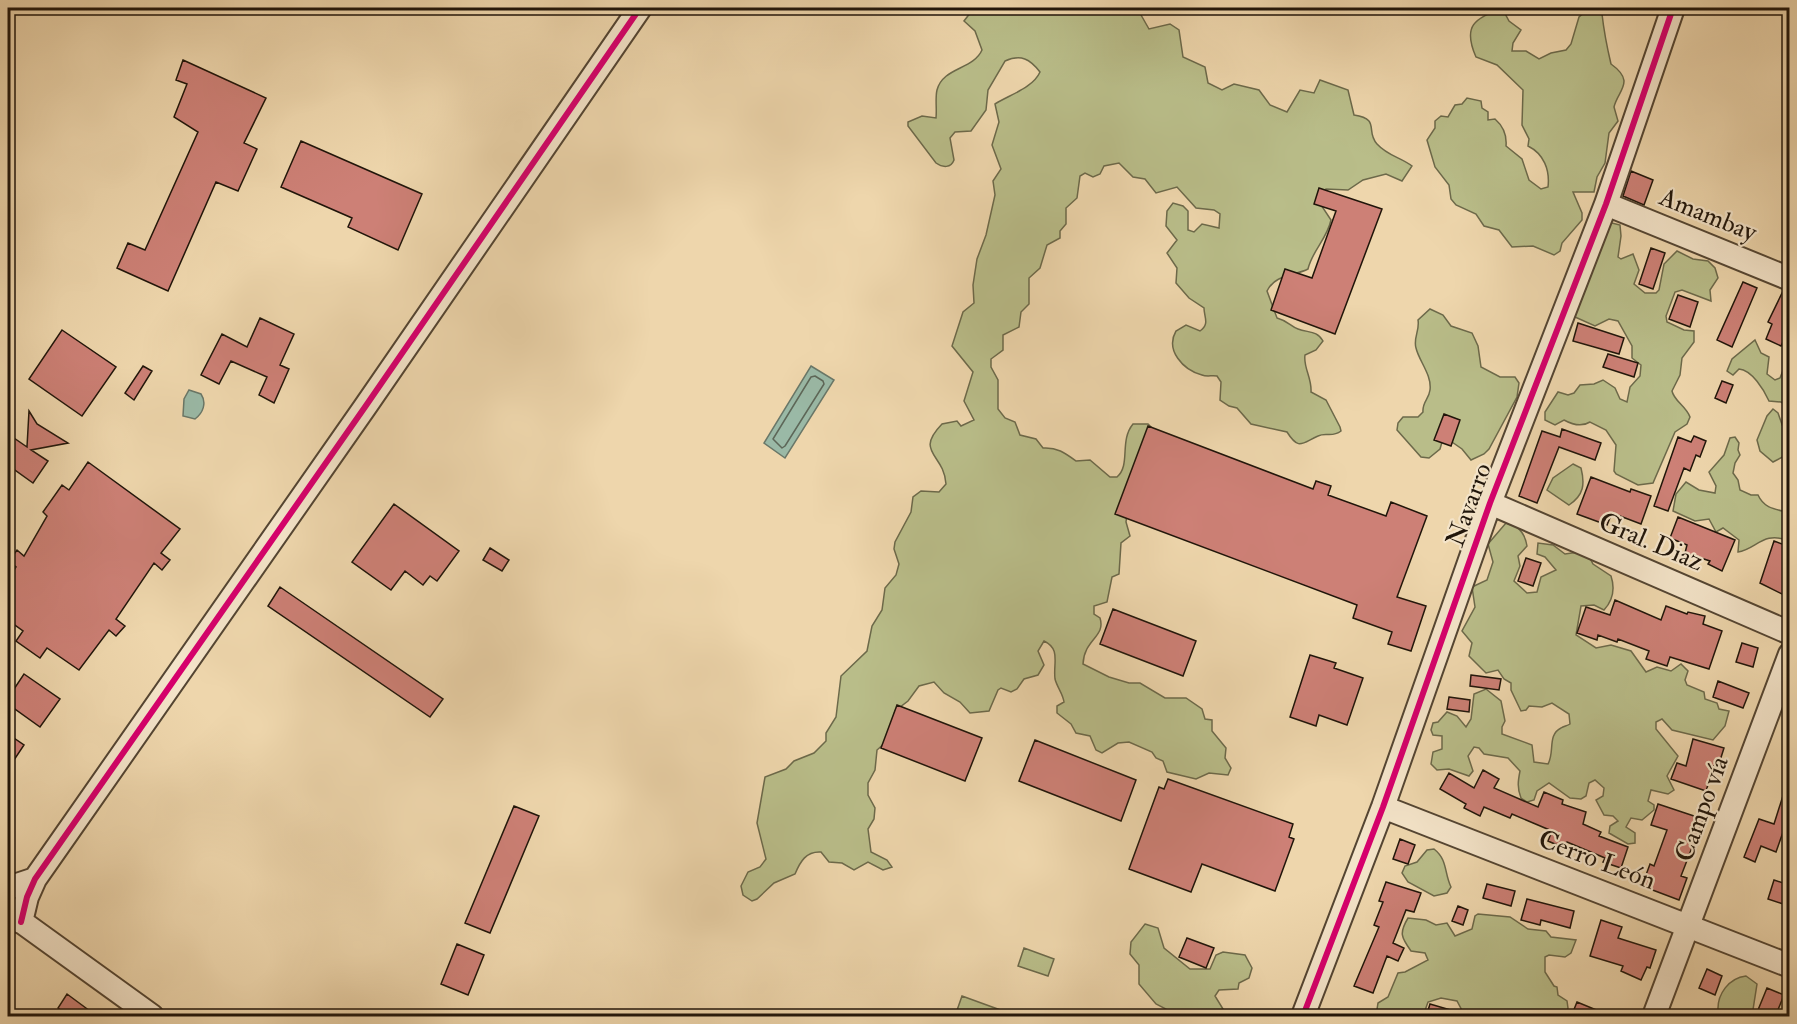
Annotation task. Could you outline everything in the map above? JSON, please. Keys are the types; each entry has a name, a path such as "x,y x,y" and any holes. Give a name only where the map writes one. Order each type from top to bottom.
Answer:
{"street":[{"path":"152,1017 14,917 35,879 640,8"},
{"name":"Navarro","path":"1303,1017 1383,807 1490,503 1606,204 1672,8"},
{"name":"Amambay","path":"1606,204 1790,279"},
{"name":"Gral. Diaz","path":"1490,503 1790,633"},
{"name":"Campo vía","path":"1654,1017 1790,654"},
{"name":"Cerro León","path":"1383,807 1790,966"},
{"path":"8,888 35,879"}],"green space":[{"path":"974,8 1137,8 1149,29 1170,24 1179,30 1183,57 1205,67 1208,83 1222,90 1234,84 1259,90 1270,105 1287,112 1300,90 1314,93 1320,80 1348,90 1354,115 1367,119 1377,144 1412,166 1402,181 1386,174 1363,180 1348,190 1326,189 1321,205 1331,220 1308,269 1280,278 1267,291 1277,318 1298,329 1315,333 1323,341 1316,350 1305,355 1305,364 1311,392 1326,400 1340,427 1341,431 1338,433 1321,435 1301,444 1295,442 1287,432 1251,424 1237,408 1220,400 1221,382 1217,376 1204,376 1188,369 1178,358 1173,345 1176,331 1186,325 1200,331 1205,326 1206,320 1204,308 1189,298 1176,283 1177,268 1167,253 1177,240 1166,226 1167,211 1173,203 1183,206 1188,211 1188,230 1194,232 1202,224 1219,228 1220,214 1214,210 1196,208 1177,187 1156,193 1145,179 1133,177 1119,163 1104,166 1100,174 1093,177 1085,173 1080,176 1077,198 1066,208 1066,224 1060,231 1060,238 1047,245 1040,268 1029,278 1029,304 1021,312 1019,327 1003,335 1003,350 991,359 991,367 998,380 998,409 1005,418 1015,422 1020,435 1036,439 1043,448 1057,450 1076,461 1090,460 1110,477 1117,477 1121,472 1127,438 1133,424 1148,424 1153,429 1129,499 1126,522 1130,536 1121,543 1119,574 1112,577 1107,602 1094,606 1094,614 1100,618 1100,630 1087,649 1083,664 1109,677 1129,683 1140,683 1165,698 1186,698 1202,709 1205,719 1212,720 1212,731 1226,748 1225,758 1231,768 1228,775 1209,773 1196,779 1167,772 1163,761 1156,758 1152,752 1129,742 1118,743 1102,753 1096,750 1090,736 1076,733 1071,724 1057,713 1057,706 1064,702 1055,679 1053,648 1044,641 1038,651 1044,665 1038,675 1024,679 1017,689 1011,692 1001,688 998,690 989,711 970,713 960,702 944,693 934,682 919,686 908,701 895,711 887,741 877,750 875,770 868,783 868,795 875,808 874,819 868,829 871,852 887,860 892,867 883,870 868,862 854,870 842,863 829,862 821,852 811,853 804,858 795,874 774,883 752,901 743,895 741,886 748,872 760,867 766,859 757,823 765,777 786,769 794,761 814,753 826,741 826,733 836,717 841,676 867,651 872,626 882,610 885,588 896,575 899,564 894,549 895,542 911,512 913,497 921,491 939,492 946,484 941,466 930,448 934,434 942,424 957,421 961,426 974,420 964,401 973,372 952,346 963,312 974,303 973,285 977,259 986,235 995,195 993,181 1001,169 992,145 999,122 995,104 1026,87 1037,78 1040,72 1025,59 1016,58 1005,61 988,90 986,110 971,131 955,132 950,138 954,160 949,166 936,163 908,126 908,122 922,116 936,118 936,93 940,82 978,57 982,50 975,31 964,21"},
{"path":"1502,8 1509,21 1521,30 1513,43 1512,51 1526,51 1539,59 1551,53 1566,50 1571,44 1579,17 1590,8 1602,14 1611,64 1623,76 1623,86 1614,107 1618,121 1609,133 1605,163 1597,177 1594,192 1573,192 1582,213 1582,220 1562,243 1560,251 1554,255 1533,246 1512,247 1499,230 1484,226 1476,214 1456,205 1451,199 1449,185 1435,167 1427,140 1435,128 1435,121 1441,116 1448,117 1455,105 1462,104 1467,98 1481,101 1482,108 1488,112 1488,120 1495,119 1502,128 1506,146 1522,159 1529,180 1541,189 1548,187 1545,163 1534,149 1528,146 1529,139 1522,125 1523,90 1497,65 1476,57 1472,46 1470,37 1474,25 1478,20"},
{"path":"1608,222 1620,225 1618,257 1621,259 1633,254 1639,270 1634,284 1645,293 1656,293 1659,290 1664,264 1677,251 1693,259 1708,261 1715,268 1718,278 1710,290 1711,301 1682,290 1675,292 1666,316 1667,322 1684,330 1694,331 1694,342 1682,358 1680,375 1672,391 1690,417 1687,424 1675,432 1653,483 1638,485 1616,474 1614,471 1616,445 1606,430 1590,422 1577,425 1564,420 1555,425 1545,420 1545,412 1558,392 1568,395 1574,393 1580,385 1594,384 1603,380 1615,388 1620,399 1627,402 1630,387 1640,376 1641,365 1632,358 1632,346 1618,321 1609,319 1595,326 1575,317 1578,297 1585,291"},
{"path":"1430,309 1443,315 1451,326 1472,333 1478,346 1481,367 1500,377 1515,377 1519,383 1517,397 1489,449 1471,460 1462,449 1449,440 1442,442 1440,449 1429,458 1421,457 1397,430 1398,423 1403,417 1418,417 1423,412 1429,393 1429,379 1415,341 1418,320"},
{"path":"1755,340 1761,353 1769,357 1767,374 1775,380 1780,378 1789,355 1789,407 1781,402 1769,401 1761,386 1744,370 1739,369 1733,375 1727,371 1732,359"},
{"path":"1773,409 1778,413 1784,430 1789,431 1790,453 1773,462 1760,451 1757,440 1767,416"},
{"path":"1735,437 1739,443 1740,455 1733,473 1738,480 1740,490 1751,495 1758,495 1766,505 1787,512 1789,541 1780,538 1766,539 1738,552 1739,540 1723,528 1716,532 1709,519 1695,521 1673,511 1676,494 1686,482 1699,490 1715,493 1716,486 1709,472 1724,455 1730,438"},
{"path":"1573,464 1581,468 1583,484 1578,497 1569,505 1547,490 1553,478"},
{"path":"1506,523 1517,528 1523,534 1526,542 1527,546 1518,556 1520,566 1514,581 1527,593 1537,592 1541,577 1556,570 1545,557 1537,554 1538,543 1553,545 1565,554 1586,551 1593,564 1611,576 1613,589 1609,602 1604,610 1594,605 1581,606 1576,635 1596,648 1611,645 1631,651 1646,672 1657,667 1671,671 1681,664 1688,671 1685,680 1687,685 1704,692 1705,699 1717,703 1719,709 1729,711 1725,726 1713,740 1672,730 1662,719 1656,722 1656,729 1678,756 1667,776 1674,790 1668,794 1651,790 1648,801 1654,805 1654,810 1642,820 1631,818 1626,827 1635,833 1635,843 1628,844 1609,833 1610,826 1618,821 1613,816 1604,815 1596,800 1603,796 1604,788 1595,780 1589,783 1586,796 1581,799 1570,798 1549,783 1537,791 1534,800 1527,802 1521,798 1519,791 1520,771 1508,758 1484,754 1479,748 1474,747 1468,756 1473,771 1469,776 1449,769 1437,770 1431,764 1433,752 1442,749 1442,736 1433,735 1431,730 1433,723 1438,722 1447,712 1457,716 1466,727 1471,719 1474,694 1486,689 1501,701 1505,721 1502,734 1532,745 1534,762 1548,764 1554,735 1561,728 1570,724 1569,714 1552,703 1542,707 1529,706 1526,710 1521,711 1511,690 1511,683 1504,679 1498,670 1486,673 1469,656 1472,643 1462,631 1475,607 1472,587 1487,580 1493,562 1488,544"},
{"path":"1434,849 1444,862 1451,887 1447,893 1434,896 1408,882 1402,873 1405,866 1417,862 1427,850"},
{"path":"1478,914 1510,917 1528,929 1546,931 1551,937 1576,940 1571,953 1565,957 1549,955 1545,957 1545,972 1557,987 1558,995 1567,1001 1568,1008 1564,1016 1465,1016 1457,1001 1441,998 1428,1002 1423,1016 1376,1016 1378,1003 1388,997 1398,973 1405,972 1428,960 1425,953 1411,951 1403,938 1402,931 1408,918 1426,920 1436,925 1447,923 1455,936 1472,929 1475,916"},
{"path":"1145,924 1158,928 1164,948 1190,969 1210,969 1216,955 1223,952 1245,955 1252,968 1249,978 1239,983 1238,989 1219,990 1215,996 1223,1009 1223,1016 1172,1016 1166,1009 1156,1004 1139,984 1139,965 1130,954 1131,942"},
{"path":"1024,948 1054,959 1048,976 1018,966"},
{"path":"1746,976 1757,984 1752,1016 1725,1016 1718,1011 1722,993 1729,983"},
{"path":"962,996 1017,1016 955,1016"}],"water":[{"path":"811,366 834,380 785,458 764,443"},
{"path":"189,390 201,394 204,401 202,411 195,419 183,416 184,399"}],"building":[{"path":"183,60 266,98 244,143 257,149 238,191 216,182 168,291 117,268 128,243 145,250 198,132 174,117 187,84 176,80"},
{"path":"301,141 422,194 398,250 348,227 352,218 281,187"},
{"path":"1631,171 1653,180 1644,205 1623,196"},
{"path":"1319,188 1382,209 1335,334 1271,310 1285,269 1312,278 1336,211 1314,204"},
{"path":"1651,248 1665,253 1653,289 1639,284"},
{"path":"1743,282 1757,288 1732,347 1717,340"},
{"path":"1783,291 1790,292 1790,327 1781,346 1766,339 1772,324 1768,322"},
{"path":"1678,295 1698,302 1690,327 1669,319"},
{"path":"260,318 294,334 280,365 289,369 274,403 259,395 267,377 231,361 219,384 201,375 222,334 247,347"},
{"path":"1578,323 1624,338 1619,354 1573,341"},
{"path":"62,330 116,367 82,416 29,379"},
{"path":"1608,354 1638,363 1634,377 1603,367"},
{"path":"143,366 152,371 134,400 125,393"},
{"path":"1722,381 1733,385 1726,403 1715,398"},
{"path":"29,411 37,424 68,443 31,450 48,461 33,483 8,465 8,434 27,447"},
{"path":"1444,414 1460,420 1451,446 1434,440"},
{"path":"1148,426 1313,489 1316,481 1331,486 1328,495 1386,516 1391,502 1427,516 1397,597 1426,606 1411,651 1388,644 1392,632 1353,618 1357,605 1115,514"},
{"path":"1562,429 1601,443 1595,460 1559,447 1537,503 1519,496 1542,431 1560,437"},
{"path":"1694,436 1706,441 1700,457 1696,455 1690,471 1684,468 1668,511 1654,506 1678,437 1691,442"},
{"path":"88,462 180,529 161,553 170,560 162,570 154,563 116,619 125,626 116,636 109,630 79,670 47,648 40,658 16,641 23,631 8,620 8,579 16,567 9,561 17,550 24,556 47,516 43,512 62,485 69,490"},
{"path":"1591,477 1630,492 1631,489 1651,496 1641,524 1612,513 1607,525 1577,514"},
{"path":"394,504 459,551 437,581 430,576 423,585 405,571 391,590 352,562"},
{"path":"1678,517 1735,540 1722,571 1708,564 1710,561 1685,553 1687,545 1670,538"},
{"path":"1774,541 1790,547 1790,598 1760,583"},
{"path":"490,548 509,560 502,571 483,560"},
{"path":"1526,558 1541,563 1533,586 1518,581"},
{"path":"280,587 443,699 430,717 268,606"},
{"path":"1615,600 1661,620 1666,606 1687,614 1688,612 1705,616 1703,624 1722,631 1709,669 1670,657 1667,666 1646,659 1649,651 1618,639 1617,642 1598,635 1597,640 1577,633 1586,607 1610,615"},
{"path":"1113,609 1196,641 1183,676 1100,644"},
{"path":"1742,643 1758,648 1753,667 1736,662"},
{"path":"1310,655 1336,663 1334,668 1363,678 1347,725 1319,715 1316,726 1290,717"},
{"path":"24,674 60,699 40,727 8,704 8,698"},
{"path":"1471,675 1501,679 1499,690 1470,686"},
{"path":"1718,681 1749,693 1743,708 1713,697"},
{"path":"1449,697 1470,700 1469,712 1447,709"},
{"path":"897,705 982,738 965,781 881,748"},
{"path":"8,734 24,745 8,769"},
{"path":"1693,739 1724,748 1718,767 1714,766 1706,791 1671,779 1677,763 1686,766"},
{"path":"1035,740 1136,780 1121,821 1019,781"},
{"path":"1483,770 1499,779 1494,788 1538,807 1544,792 1563,800 1562,804 1586,812 1583,824 1601,832 1599,836 1628,847 1621,868 1603,862 1605,858 1567,842 1564,848 1548,841 1552,831 1512,814 1510,818 1484,807 1480,816 1464,808 1466,804 1440,789 1449,773 1474,788"},
{"path":"1168,779 1293,824 1289,837 1294,839 1275,891 1202,864 1191,892 1129,869 1159,787 1164,789"},
{"path":"1787,783 1790,784 1790,822 1787,821 1776,852 1761,846 1755,862 1744,857 1759,819 1774,824"},
{"path":"1658,804 1703,819 1681,876 1687,878 1679,900 1642,886 1650,864 1654,866 1667,830 1651,825"},
{"path":"514,806 539,816 490,933 465,923"},
{"path":"1400,839 1415,845 1408,864 1393,859"},
{"path":"1774,880 1789,885 1783,904 1768,899"},
{"path":"1386,882 1421,893 1414,912 1406,910 1393,943 1404,948 1398,961 1387,956 1373,993 1354,986 1379,927 1374,925 1383,902 1379,901"},
{"path":"1487,884 1515,891 1511,906 1483,898"},
{"path":"1527,899 1574,911 1570,928 1541,920 1540,925 1521,920"},
{"path":"1458,906 1468,910 1463,925 1452,921"},
{"path":"1601,920 1622,927 1618,938 1656,950 1650,968 1647,967 1641,980 1621,971 1623,966 1590,956"},
{"path":"1187,938 1214,948 1206,968 1179,957"},
{"path":"457,944 484,955 468,995 441,984"},
{"path":"1707,969 1722,976 1715,995 1699,988"},
{"path":"1767,988 1784,995 1775,1017 1760,1017 1762,1011 1758,1010"},
{"path":"67,994 98,1017 70,1017 58,1008"},
{"path":"1577,1002 1611,1016 1611,1017 1571,1017"},
{"path":"1430,1004 1461,1013 1461,1017 1426,1017"}],"cycle path":[{"path":"21,922 27,897 35,879 640,8"},
{"path":"1303,1016 1383,807 1490,503 1606,204 1673,8"}]}
